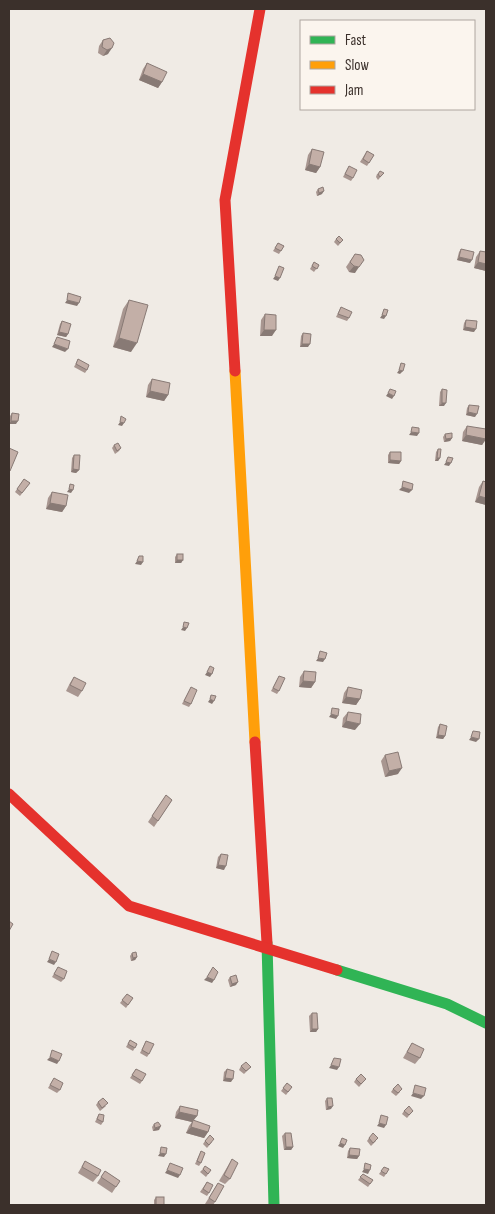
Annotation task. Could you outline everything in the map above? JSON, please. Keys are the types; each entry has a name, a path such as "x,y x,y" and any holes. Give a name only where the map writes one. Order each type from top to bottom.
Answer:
{"main road":[{"path":"260,9 225,200 267,950 274,1205"},
{"path":"9,794 130,906 267,950 447,1004 486,1023"}],"building":[{"path":"110,38 114,43 112,48 107,50 102,47 103,40"},
{"path":"147,63 167,72 162,82 143,74"},
{"path":"312,149 324,152 320,167 309,164"},
{"path":"367,151 374,155 369,163 363,159"},
{"path":"349,166 357,170 353,178 345,174"},
{"path":"380,171 384,173 380,177 378,174"},
{"path":"323,187 324,191 319,193 318,189"},
{"path":"339,236 343,240 340,243 336,239"},
{"path":"278,243 284,246 281,251 275,248"},
{"path":"461,249 474,252 472,260 459,257"},
{"path":"480,251 486,252 486,264 478,262"},
{"path":"355,254 361,255 364,260 359,267 354,266 350,262"},
{"path":"314,262 319,265 317,269 312,266"},
{"path":"279,266 284,268 280,278 275,276"},
{"path":"68,293 81,297 79,303 67,300"},
{"path":"129,300 148,305 137,343 119,338"},
{"path":"341,307 352,312 349,318 338,314"},
{"path":"384,309 388,310 386,316 382,315"},
{"path":"265,314 276,315 276,330 264,330"},
{"path":"466,320 477,321 476,329 465,327"},
{"path":"62,321 71,324 68,334 59,332"},
{"path":"303,333 311,334 310,344 302,344"},
{"path":"57,337 70,341 68,349 54,344"},
{"path":"78,359 89,365 87,370 76,364"},
{"path":"401,363 405,364 403,371 399,370"},
{"path":"152,379 170,383 168,395 150,391"},
{"path":"390,389 396,391 394,396 388,393"},
{"path":"442,389 447,390 446,403 442,403"},
{"path":"469,405 479,406 477,414 468,412"},
{"path":"12,413 19,414 18,421 11,421"},
{"path":"121,416 126,419 124,423 120,422"},
{"path":"467,426 486,429 486,439 466,435"},
{"path":"412,427 419,428 419,433 411,432"},
{"path":"452,433 452,438 446,439 445,434"},
{"path":"118,443 121,448 117,451 114,445"},
{"path":"9,448 18,452 10,471 9,470"},
{"path":"438,449 441,449 440,458 437,458"},
{"path":"390,452 401,452 401,461 390,460"},
{"path":"74,455 80,455 79,470 73,469"},
{"path":"448,457 453,458 451,463 446,462"},
{"path":"24,479 30,483 22,493 17,489"},
{"path":"403,481 413,484 412,490 402,487"},
{"path":"483,481 486,482 486,498 479,496"},
{"path":"70,484 74,485 73,490 69,489"},
{"path":"52,492 68,495 66,506 50,503"},
{"path":"177,554 183,554 183,560 177,560"},
{"path":"139,556 143,556 143,562 137,561"},
{"path":"184,622 189,623 187,628 183,627"},
{"path":"320,651 327,653 325,659 318,658"},
{"path":"210,666 214,668 212,674 207,672"},
{"path":"304,671 316,672 315,682 303,681"},
{"path":"279,676 285,678 279,691 273,688"},
{"path":"74,677 86,683 82,691 70,685"},
{"path":"191,687 197,690 191,704 184,701"},
{"path":"348,687 362,690 360,699 346,697"},
{"path":"211,695 216,696 214,701 210,699"},
{"path":"332,708 339,709 338,716 331,714"},
{"path":"348,712 361,714 360,724 346,721"},
{"path":"440,724 447,726 445,736 438,735"},
{"path":"473,731 480,732 479,739 471,737"},
{"path":"398,752 402,768 389,771 385,755"},
{"path":"166,795 172,800 158,821 152,816"},
{"path":"221,854 228,855 226,866 218,865"},
{"path":"9,921 13,924 9,931"},
{"path":"52,951 59,954 56,962 49,959"},
{"path":"136,952 137,957 133,958 132,953"},
{"path":"58,967 67,971 64,979 54,974"},
{"path":"213,967 218,972 214,980 207,977"},
{"path":"236,975 238,982 232,984 230,977"},
{"path":"127,994 133,998 128,1005 122,1000"},
{"path":"312,1013 317,1013 318,1029 312,1029"},
{"path":"130,1040 137,1044 135,1048 128,1044"},
{"path":"146,1041 154,1044 149,1054 142,1050"},
{"path":"412,1043 424,1049 420,1058 407,1052"},
{"path":"52,1050 62,1054 59,1061 50,1057"},
{"path":"334,1058 341,1059 339,1067 331,1065"},
{"path":"246,1062 251,1067 246,1071 241,1066"},
{"path":"136,1069 146,1074 142,1081 132,1075"},
{"path":"227,1069 234,1071 233,1079 225,1078"},
{"path":"361,1074 366,1079 361,1084 356,1079"},
{"path":"54,1078 63,1083 60,1090 50,1085"},
{"path":"287,1083 292,1087 288,1092 283,1088"},
{"path":"398,1084 402,1089 398,1093 393,1089"},
{"path":"415,1085 426,1088 424,1096 413,1093"},
{"path":"103,1098 108,1103 102,1108 98,1102"},
{"path":"327,1098 332,1098 333,1106 328,1107"},
{"path":"180,1106 198,1110 197,1116 179,1112"},
{"path":"409,1106 413,1111 409,1115 404,1111"},
{"path":"99,1114 104,1115 103,1122 97,1119"},
{"path":"381,1115 388,1117 386,1125 379,1123"},
{"path":"193,1120 210,1126 208,1132 191,1127"},
{"path":"158,1122 161,1126 155,1128 154,1124"},
{"path":"285,1133 291,1133 293,1147 286,1147"},
{"path":"373,1133 378,1138 373,1143 369,1138"},
{"path":"210,1135 214,1139 209,1145 205,1141"},
{"path":"342,1138 347,1140 345,1145 340,1143"},
{"path":"161,1147 167,1148 166,1154 160,1153"},
{"path":"350,1148 360,1149 359,1156 349,1155"},
{"path":"201,1151 205,1153 201,1163 197,1161"},
{"path":"232,1159 238,1163 230,1179 224,1175"},
{"path":"85,1161 101,1170 98,1176 82,1167"},
{"path":"170,1163 183,1168 180,1175 167,1170"},
{"path":"365,1163 371,1165 370,1170 364,1169"},
{"path":"205,1166 211,1170 208,1174 203,1169"},
{"path":"384,1167 389,1169 386,1174 381,1171"},
{"path":"105,1171 120,1181 116,1187 101,1177"},
{"path":"363,1174 373,1180 370,1184 360,1177"},
{"path":"207,1182 213,1185 209,1193 203,1189"},
{"path":"218,1183 224,1186 215,1202 209,1198"},
{"path":"156,1197 164,1197 164,1205 156,1205"}],"traffic: fast":[{"path":"267,943 274,1205"},
{"path":"337,970 447,1004 486,1023"}],"traffic: slow":[{"path":"235,371 255,742"}],"traffic: jam":[{"path":"235,371 225,200 260,9"},
{"path":"255,742 267,943"},
{"path":"9,794 129,906 337,970"}]}
